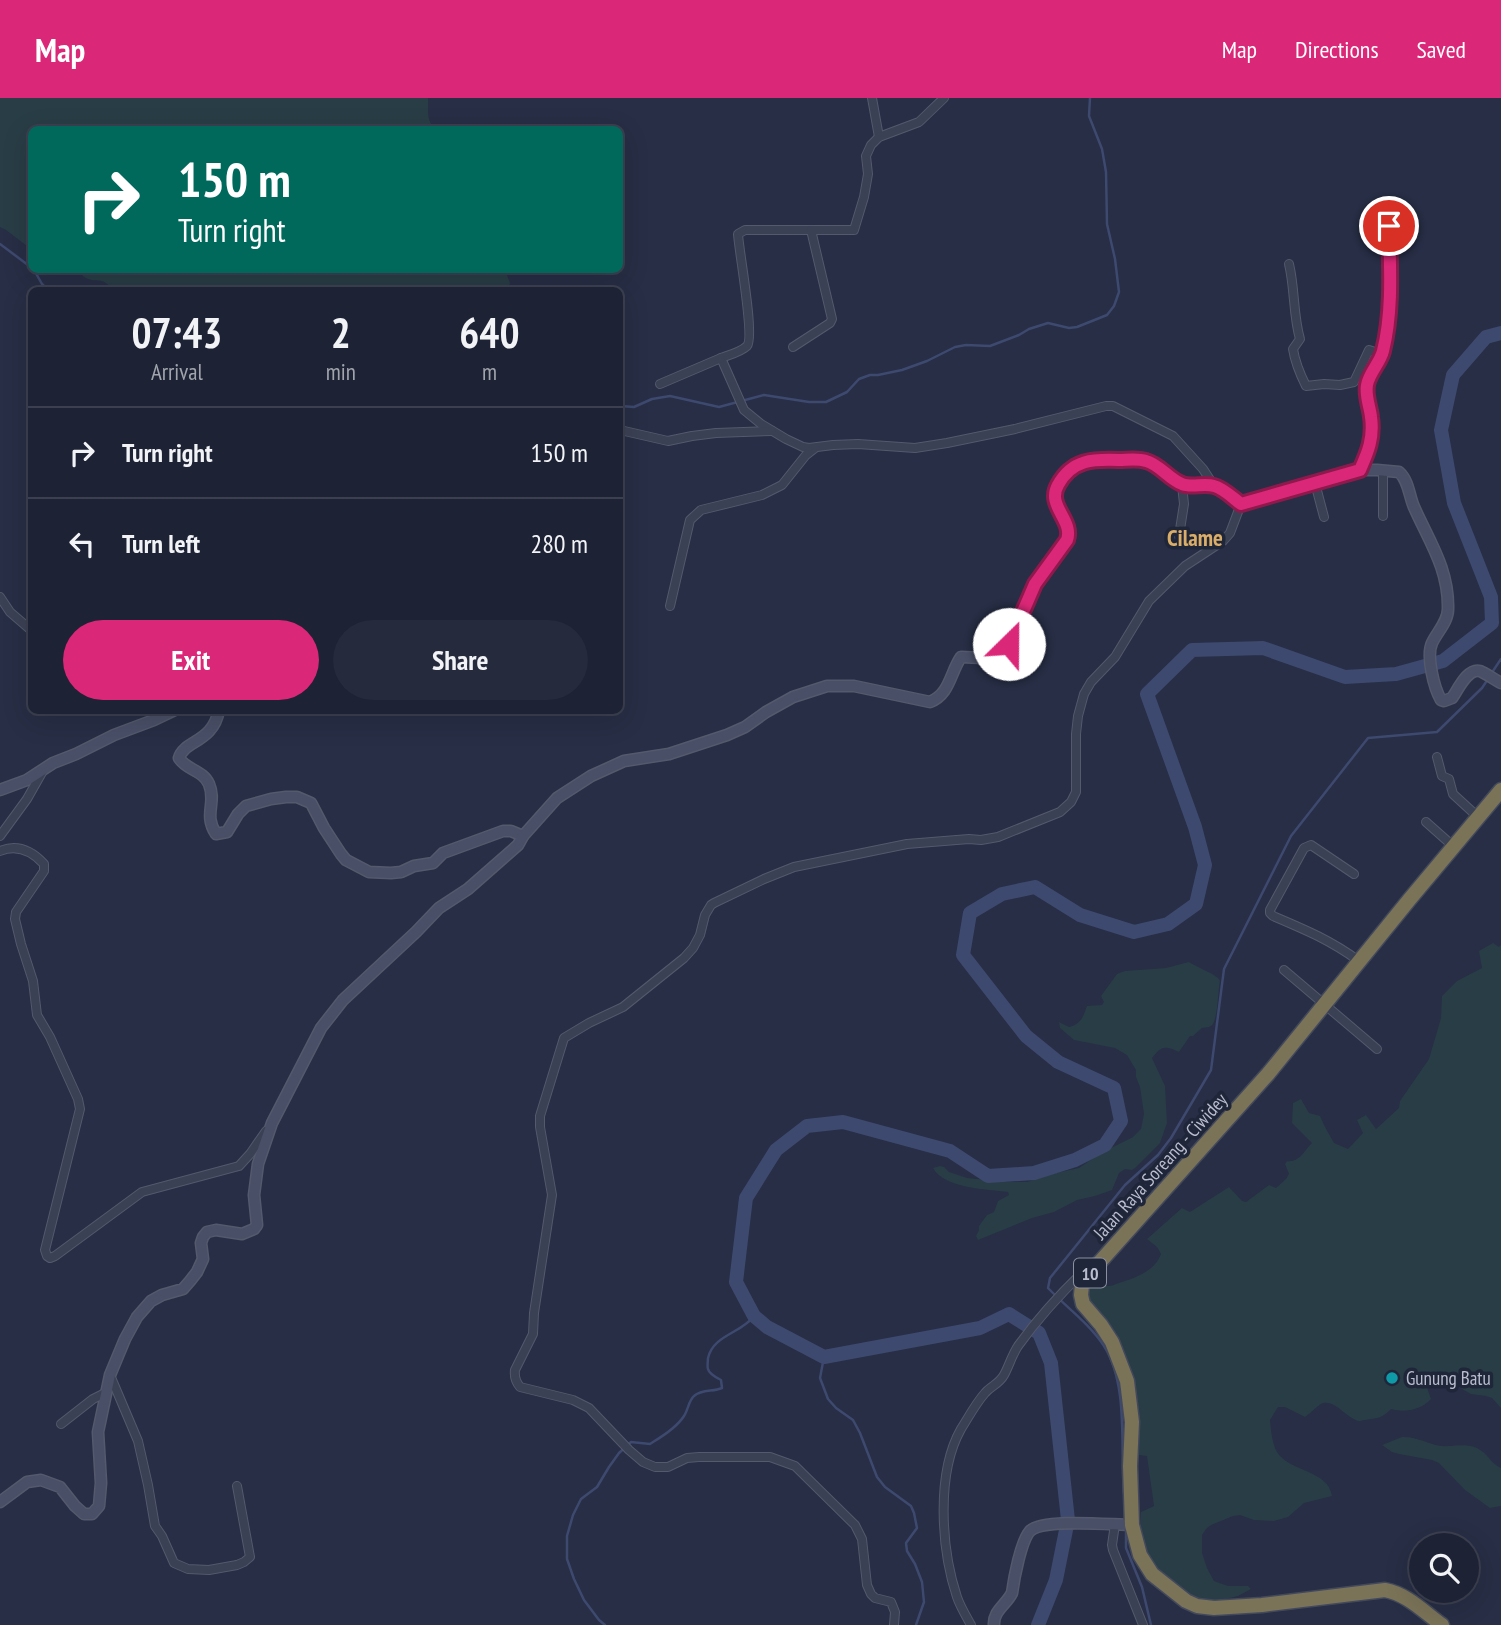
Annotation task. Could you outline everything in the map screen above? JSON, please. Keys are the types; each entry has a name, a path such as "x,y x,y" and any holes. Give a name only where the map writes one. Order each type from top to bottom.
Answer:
{"highway":[{"name":"Jalan Raya Soreang - Ciwidey","path":"1442,1625 1406,1597 1385,1590 1214,1608 1197,1606 1177,1595 1152,1574 1125,1525 1132,1422 1129,1392 1112,1342 1083,1304 1081,1295 1082,1285 1091,1272 1268,1074 1501,790"}],"street":[{"path":"872,98 878,137"},
{"path":"660,384 745,347 749,342 749,319 738,234 745,230 856,230 866,187 868,149 878,137 919,122 944,98"},
{"path":"1360,470 1371,443 1372,420 1367,381 1382,354 1388,320 1389,226"},
{"path":"793,347 832,319 811,230"},
{"path":"1289,264 1300,339 1293,349 1297,367 1306,386 1353,382 1369,350 1382,354"},
{"path":"721,358 744,410 773,431 803,447 858,444 915,448 1015,429 1110,405 1173,436 1203,469 1214,486 1241,504"},
{"path":"623,431 668,441 716,433 773,431"},
{"path":"670,606 690,520 701,510 762,495 782,485 806,455 818,446"},
{"path":"0,1502 27,1482 41,1480 60,1487 82,1513 89,1515 96,1512 102,1483 98,1432 110,1375 125,1339 147,1305 162,1294 183,1289 197,1272 203,1259 201,1243 207,1232 216,1230 242,1234 254,1230 257,1225 254,1195 258,1164 272,1124 321,1028 343,1000 439,908 468,889 518,845 557,799 606,768 632,759 669,754 727,735 793,697 827,686 854,686 930,702 936,699 944,692 961,657 983,658 1009,644 1035,584 1067,540 1068,526 1056,506 1054,496 1057,485 1083,461 1147,461 1182,485 1214,486"},
{"path":"1241,504 1360,470 1399,472 1403,475 1415,509 1443,570 1448,610 1446,619 1429,649 1437,693 1441,701 1452,698 1467,676 1475,671 1492,678"},
{"path":"1383,470 1383,516"},
{"path":"1315,482 1324,517"},
{"path":"1179,536 1184,504 1182,485"},
{"path":"894,1625 895,1612 891,1602 875,1598 867,1585 859,1530 852,1520 795,1466 770,1458 699,1457 687,1458 661,1468 647,1465 589,1408 573,1400 520,1387 514,1377 533,1334 552,1195 540,1116 564,1038 623,1007 652,985 693,948 711,905 764,879 794,867 907,844 998,837 1060,812 1071,802 1076,792 1078,716 1084,694 1091,682 1115,657 1149,601 1185,566 1223,541 1230,533 1241,504"},
{"path":"0,597 10,612 28,628"},
{"path":"0,790 123,731 167,714"},
{"path":"218,714 216,723 209,732 181,751 178,758 205,777 209,785 212,800 209,817 216,834 226,832 237,814 246,806 271,799 297,797 311,804 343,858 376,873 401,872 414,866 433,863 443,853 503,831 523,836"},
{"path":"1437,757 1443,776 1449,779 1453,794 1478,817"},
{"path":"0,836 45,768"},
{"path":"1426,822 1453,846"},
{"path":"1354,874 1308,845 1291,870 1270,913 1335,944 1359,961"},
{"path":"0,851 19,848 30,852 44,864 44,871 16,912 15,919 33,981 37,1015 78,1098 80,1109 45,1250 47,1256 55,1256 142,1192 239,1166 272,1124"},
{"path":"1284,970 1377,1049"},
{"path":"971,1625 957,1599 948,1560 944,1494 952,1449 985,1392 998,1384 1004,1375 1016,1348 1058,1296 1085,1270 1091,1272"},
{"path":"110,1375 138,1441 155,1526 177,1565 188,1569 209,1570 237,1565 250,1557 237,1486"},
{"path":"61,1424 105,1393"},
{"path":"992,1624 996,1612 1012,1593 1024,1541 1033,1528 1055,1523 1125,1525"},
{"path":"1125,1525 1112,1545 1143,1625"}],"shaded area":[{"path":"0,98 428,98 429,119 433,126 28,126 28,247 0,227"},
{"path":"80,273 506,273 510,283 509,287 110,287 102,281 86,278"},
{"path":"1493,943 1499,947 1501,945 1501,1408 1492,1398 1471,1394 1435,1376 1428,1378 1426,1385 1431,1399 1427,1403 1412,1410 1391,1409 1374,1419 1359,1421 1328,1403 1321,1404 1305,1417 1285,1407 1278,1407 1270,1420 1277,1452 1290,1464 1324,1481 1332,1496 1304,1503 1288,1517 1274,1521 1254,1520 1240,1515 1206,1529 1202,1535 1202,1553 1214,1581 1228,1586 1248,1586 1251,1589 1238,1596 1197,1606 1160,1576 1141,1546 1141,1512 1154,1506 1147,1456 1139,1455 1131,1384 1088,1306 1085,1285 1111,1286 1149,1269 1161,1254 1147,1239 1182,1208 1190,1212 1229,1187 1246,1202 1269,1185 1276,1188 1289,1174 1285,1164 1287,1161 1298,1158 1312,1143 1292,1123 1293,1103 1301,1099 1309,1113 1320,1116 1334,1143 1348,1149 1363,1133 1357,1120 1366,1115 1376,1129 1399,1108 1400,1101 1429,1059 1441,1018 1442,996 1457,981 1482,968 1479,951"},
{"path":"1189,962 1220,980 1217,1009 1213,1024 1190,1036 1179,1052 1164,1048 1152,1058 1165,1086 1167,1123 1160,1143 1135,1168 1119,1173 1112,1190 1077,1200 1054,1212 978,1240 976,1236 979,1226 987,1215 994,1212 998,1201 1009,1195 1008,1192 956,1184 939,1175 933,1168 944,1167 949,1172 967,1178 1027,1182 1079,1168 1133,1137 1141,1129 1144,1114 1136,1070 1127,1055 1115,1048 1074,1040 1060,1028 1059,1022 1073,1026 1081,1020 1087,1006 1102,1005 1104,1002 1101,996 1117,974 1166,968"},
{"path":"1402,1437 1441,1446 1471,1446 1483,1452 1501,1468 1501,1506 1490,1508 1465,1490 1439,1463 1392,1452 1382,1445"}],"waterway":[{"path":"623,406 634,407 652,399 670,396 719,407 764,395 826,402 847,392 859,379 902,370 955,347 990,346 1048,323 1077,327 1107,315 1119,292 1107,224 1106,172 1102,149 1089,116 1090,98"},
{"path":"0,244 28,265"},
{"path":"36,273 45,287"},
{"path":"1038,1625 1056,1580 1068,1520 1051,1363 1039,1333 1009,1314 980,1328 824,1357 767,1327 754,1316 736,1282 746,1198 776,1150 807,1126 843,1122 950,1151 988,1176 1034,1173 1075,1160 1105,1145 1121,1121 1114,1088 1058,1062 1026,1036 963,955 970,913 1002,894 1035,887 1080,915 1134,932 1168,924 1196,904 1205,865 1195,827 1147,694 1192,650 1263,648 1345,677 1396,674 1443,661 1492,623 1491,597 1454,503 1441,430 1453,375 1486,337 1501,333"},
{"path":"1491,674 1501,659"},
{"path":"1124,1494 1122,1418 1112,1362 1091,1330 1048,1288 1050,1278 1125,1185 1158,1155 1211,1070 1224,969 1291,836 1368,738 1437,732 1488,679"},
{"path":"605,1625 584,1600 567,1559 567,1536 573,1515 581,1499 597,1487 619,1453 631,1442 650,1444 678,1424 694,1396 700,1392 722,1388 721,1380 711,1374 708,1368 711,1350 754,1316"},
{"path":"824,1357 820,1378 828,1399 853,1420 877,1477 885,1487 911,1506 914,1513 917,1528 906,1543 907,1551 922,1582 924,1602 916,1625"},
{"path":"1126,1529 1126,1548 1142,1587 1151,1625"}],"place":[{"name":"Gunung Batu","path":"1392,1378"}],"district":[{"name":"Cilame","path":"1195,537"}],"route":[{"path":"1009,644 1035,584 1067,540 1068,526 1056,506 1054,496 1057,485 1083,461 1147,461 1182,485 1214,486 1241,504 1360,470 1371,443 1372,420 1367,399 1367,381 1381,357 1388,320 1389,226"}]}
